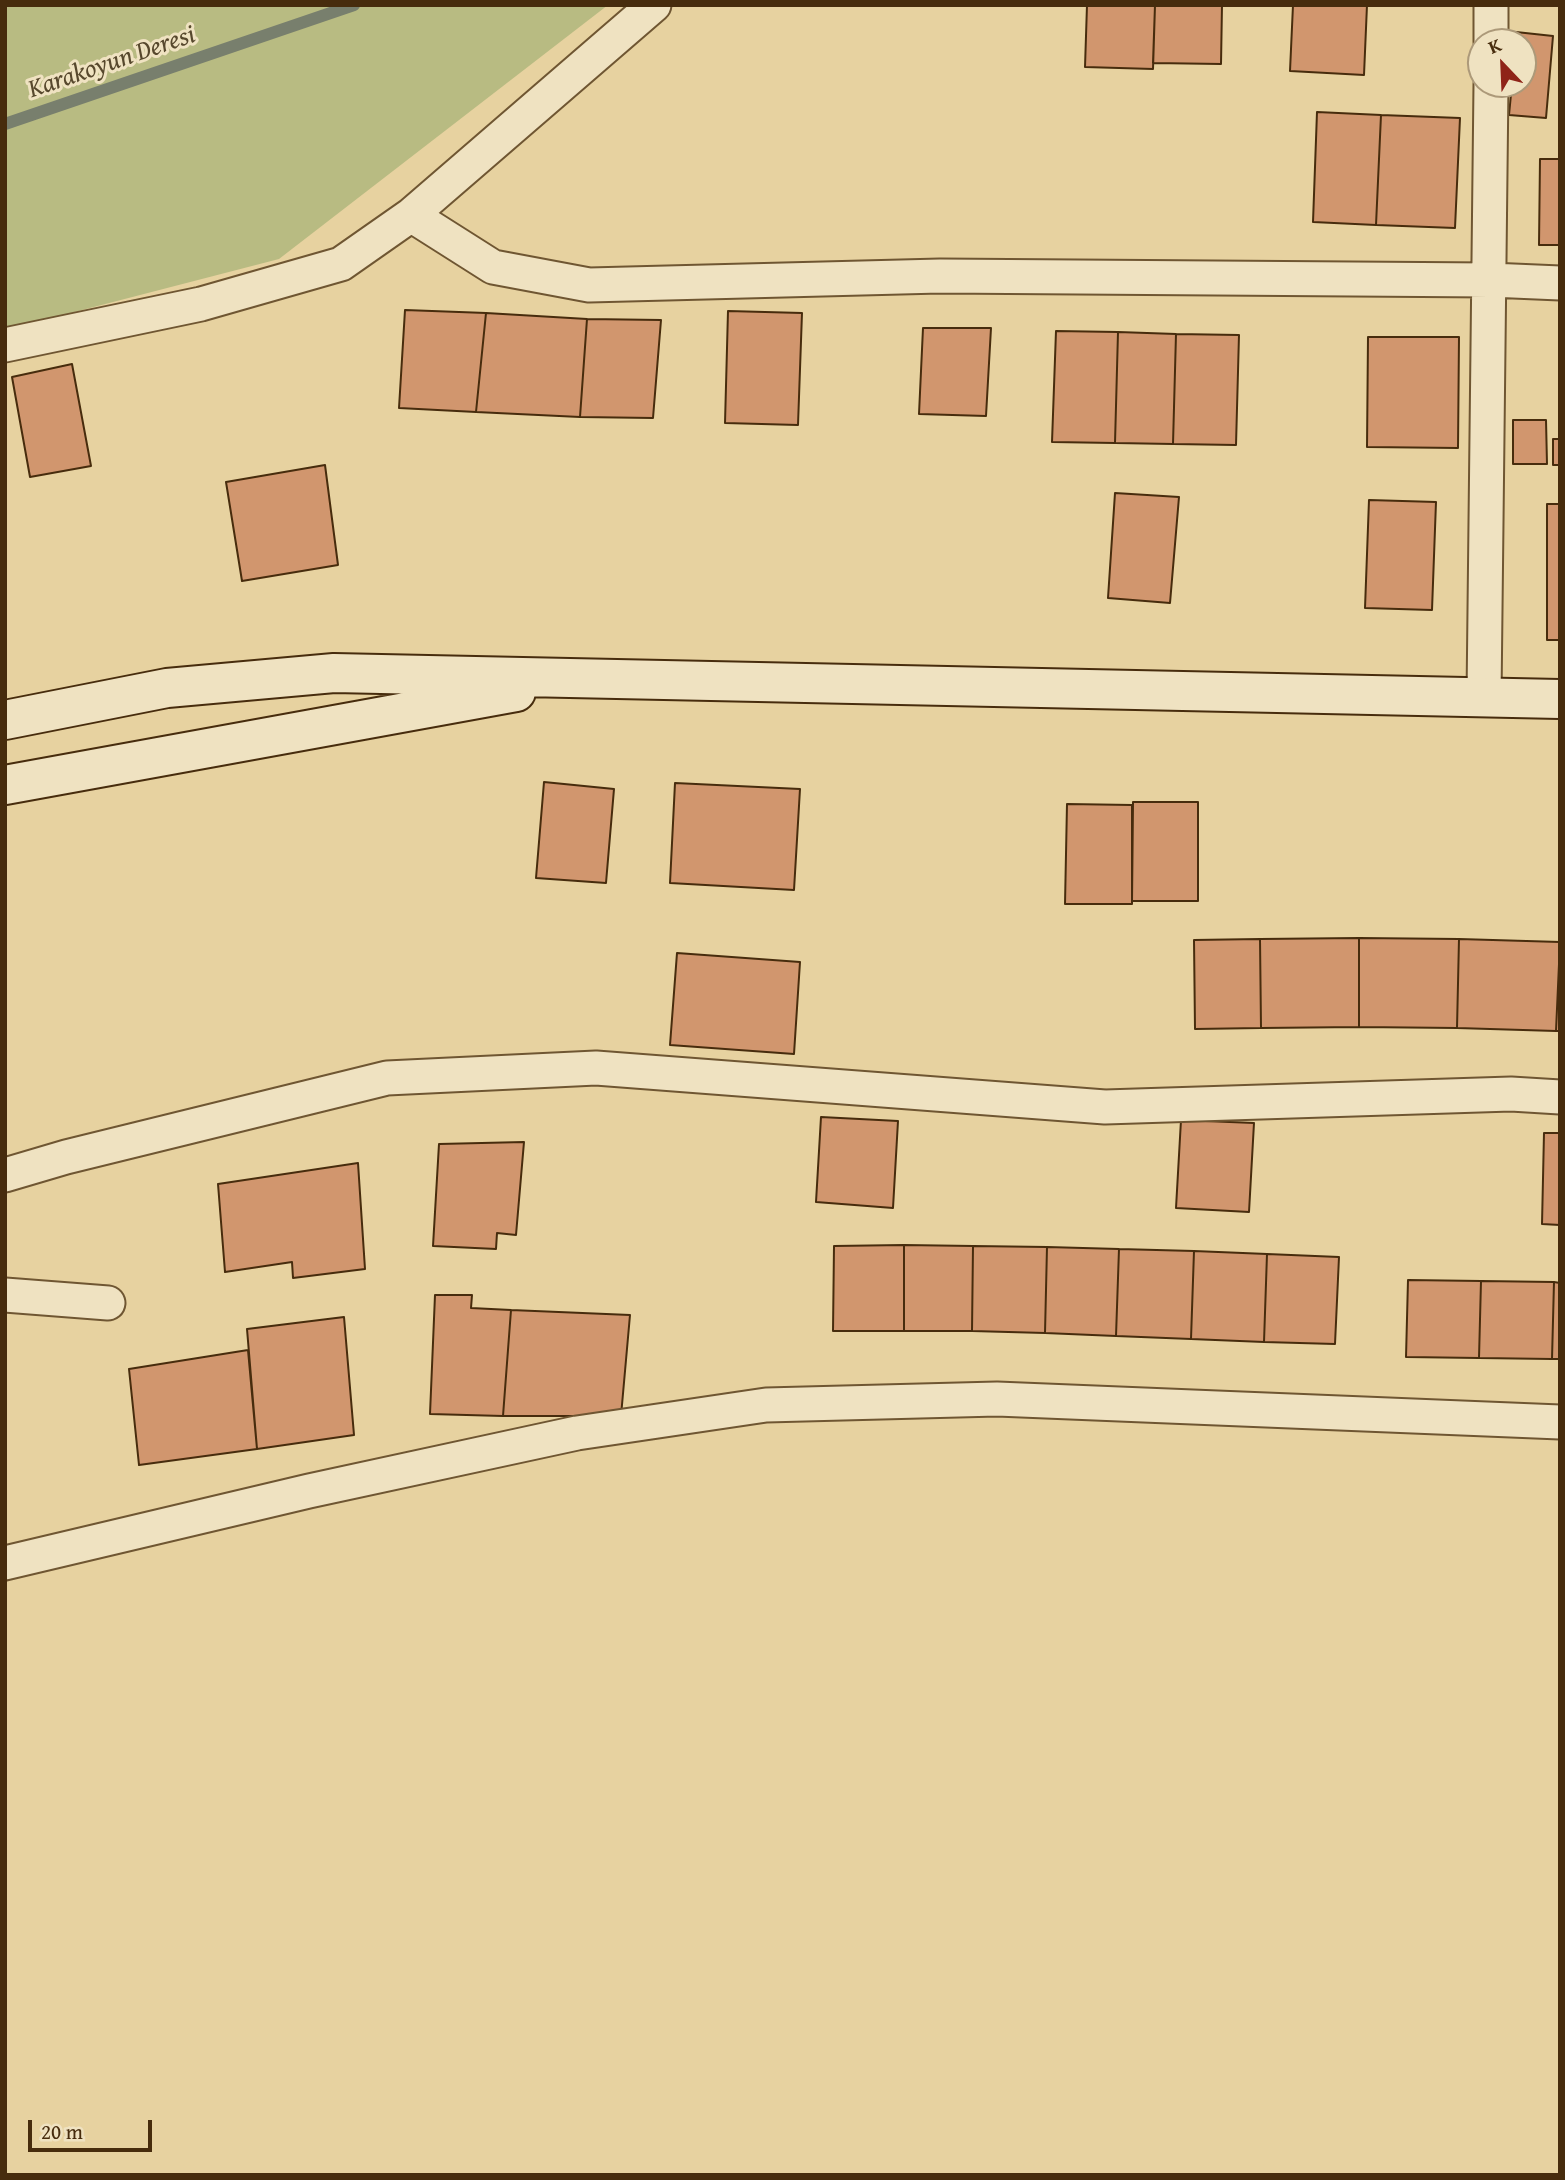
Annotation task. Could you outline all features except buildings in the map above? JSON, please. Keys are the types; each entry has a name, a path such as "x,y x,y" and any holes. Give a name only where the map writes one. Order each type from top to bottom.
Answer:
{"main road":[{"path":"5,720 167,688 334,673 1560,699"},
{"path":"5,785 595,678"}],"street":[{"path":"5,345 201,304 341,264 411,215 654,5"},
{"path":"1491,5 1491,28"},
{"path":"1484,697 1491,98"},
{"path":"411,215 493,267 589,285 940,276 1490,280 1560,283"},
{"path":"5,1175 66,1157 387,1078 443,1075 596,1068 1105,1107 1511,1094 1560,1097"},
{"path":"5,1295 108,1303"},
{"path":"5,1563 309,1490 577,1433 766,1405 997,1399 1560,1422"}],"green space":[{"path":"5,5 608,5 279,259 5,330"}],"waterway":[{"name":"Karakoyun Deresi","path":"5,124 354,5"}]}
